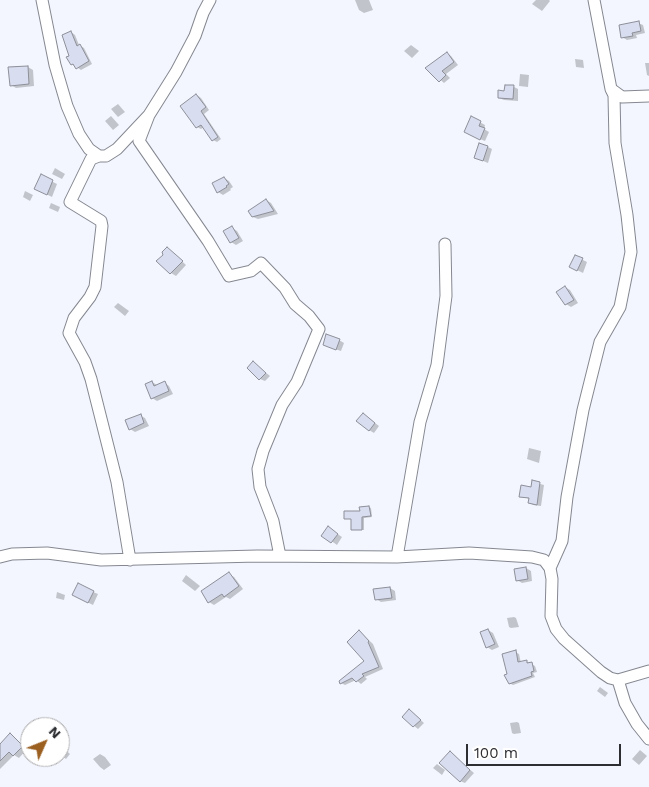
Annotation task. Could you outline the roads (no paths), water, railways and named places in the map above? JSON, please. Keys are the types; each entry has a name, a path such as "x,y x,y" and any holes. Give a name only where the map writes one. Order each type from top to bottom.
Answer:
{"street":[{"path":"42,0 55,65 67,106 79,134 89,149 99,156"},
{"path":"130,560 117,482 91,379 85,362 69,335 74,318 95,287 102,226 101,221 70,202 91,159 106,156 117,149 149,115 176,72 195,36 210,0"},
{"path":"550,568 562,541 567,496 583,410 600,342 620,307 631,252 616,143 614,95 611,89 594,0"},
{"path":"611,89 622,97 649,96"},
{"path":"149,115 140,141 208,241 229,276 251,271 261,263 285,288 295,304 319,329 297,382 282,405 263,451 258,469 260,487 273,521 280,556"},
{"path":"397,556 420,422 437,365 446,296 445,244"},
{"path":"0,557 12,554 47,553 102,560 280,556 397,556 468,553 532,557 544,560 550,568 552,579 551,616 556,629 564,639 610,678 618,680 649,671"},
{"path":"618,680 625,703 637,724 649,739"}]}
